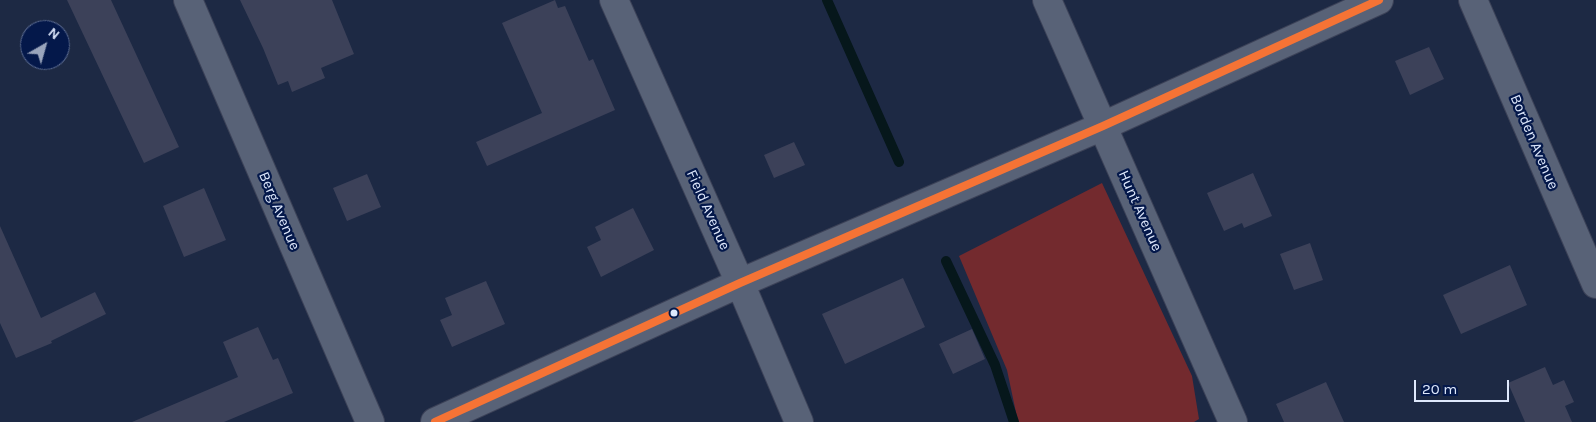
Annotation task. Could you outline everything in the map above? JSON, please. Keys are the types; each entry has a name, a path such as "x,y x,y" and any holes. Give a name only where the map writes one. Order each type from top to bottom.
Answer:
{"street":[{"name":"Berg Avenue","path":"188,0 370,422"},
{"name":"Field Avenue","path":"614,0 740,283 799,422"},
{"name":"Hunt Avenue","path":"1047,0 1233,422"},
{"path":"435,422 740,283 1103,126 1379,0"},
{"name":"Borden Avenue","path":"1472,0 1596,284"}],"shaded area":[{"path":"1102,183 1192,376 1199,419 1194,422 1018,422 1007,370 959,256"}],"building":[{"path":"67,0 111,0 179,147 144,163"},
{"path":"240,0 332,0 354,54 321,68 325,78 292,92 288,81 278,85"},
{"path":"555,0 558,8 565,6 589,61 593,59 615,110 487,166 476,142 542,113 502,23"},
{"path":"1429,47 1444,79 1410,95 1395,61"},
{"path":"794,142 805,165 774,178 764,155"},
{"path":"1253,173 1272,216 1244,228 1242,223 1224,231 1207,193"},
{"path":"367,174 381,207 347,221 333,188"},
{"path":"204,188 226,240 184,257 163,206"},
{"path":"633,208 654,250 601,277 587,247 601,240 595,227"},
{"path":"0,226 41,318 95,292 106,314 51,341 52,343 16,358 0,323"},
{"path":"1310,243 1323,280 1294,290 1280,254"},
{"path":"1510,265 1527,305 1461,334 1443,295"},
{"path":"903,278 925,327 845,364 822,314"},
{"path":"486,281 505,324 452,347 440,320 452,315 445,298"},
{"path":"258,327 273,360 278,358 293,393 224,422 132,422 238,377 223,342"},
{"path":"972,329 985,359 953,374 939,344"},
{"path":"1545,367 1553,385 1564,380 1574,402 1565,406 1572,422 1525,422 1508,383"},
{"path":"1326,382 1344,422 1284,422 1276,404"}],"waterway":[{"path":"827,0 899,162"},
{"path":"946,261 995,365 1014,422"}],"transit line":[{"path":"435,422 740,283 1103,126 1379,0"}]}
